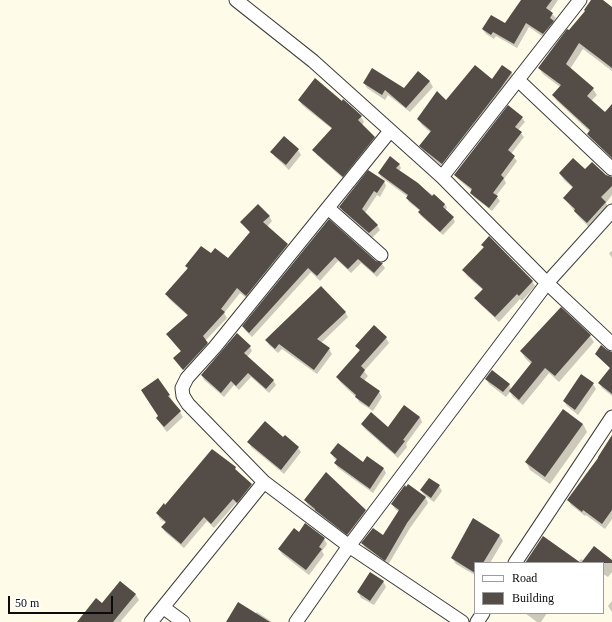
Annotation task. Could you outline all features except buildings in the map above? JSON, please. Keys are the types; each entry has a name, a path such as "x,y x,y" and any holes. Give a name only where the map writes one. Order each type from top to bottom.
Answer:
{"street":[{"path":"236,0 313,61 442,177 547,284 612,344"},
{"path":"442,177 580,0"},
{"path":"518,80 612,169"},
{"path":"390,131 215,347 187,378 182,388 182,396 264,482 349,546 462,622"},
{"path":"328,208 381,256"},
{"path":"296,622 349,546 547,284 612,211"},
{"path":"516,562 612,416"},
{"path":"151,622 164,608 264,482"},
{"path":"164,608 183,622"}]}
